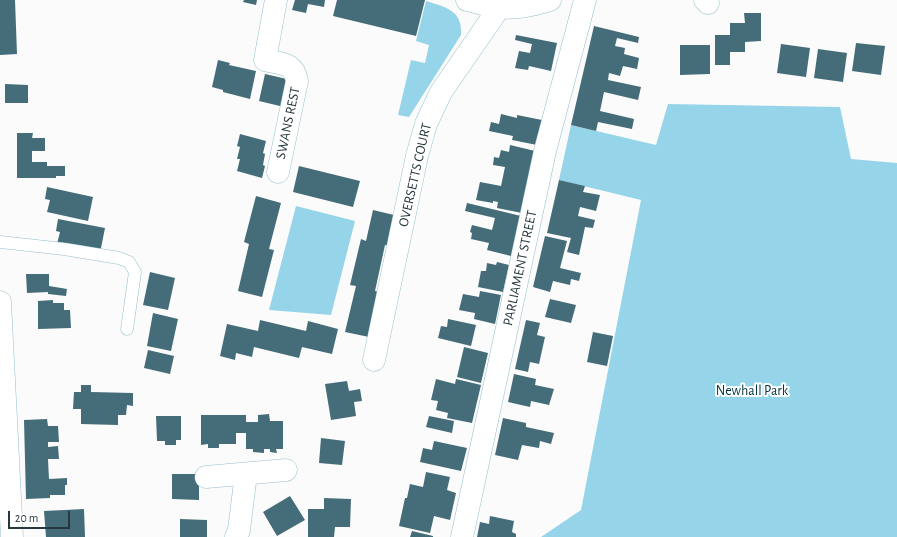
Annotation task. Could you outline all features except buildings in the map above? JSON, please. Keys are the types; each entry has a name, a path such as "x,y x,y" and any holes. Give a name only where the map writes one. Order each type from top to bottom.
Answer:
{"street":[{"name":"SWANS REST","path":"276,0 265,60 289,66 296,72 297,81 278,172"},
{"path":"467,0 499,8 517,8 550,0"},
{"name":"PARLIAMENT STREET","path":"462,537 545,151 585,0"},
{"name":"OVERSETTS COURT","path":"374,360 417,156 426,124 441,92 499,8"},
{"path":"0,302 12,537"},
{"path":"206,477 286,470"},
{"path":"236,537 239,530 246,474"}],"lane":[{"path":"0,242 64,249 119,258 129,262 134,272 127,329"}],"green space":[{"path":"426,1 440,5 456,15 461,27 461,35 409,117 398,115 411,60 425,63 429,45 416,41"},
{"name":"Newhall Park","path":"668,104 840,107 851,159 897,163 897,537 541,537 581,510 641,200 559,180 571,125 656,145"},
{"path":"296,206 355,221 331,315 269,310"}]}
